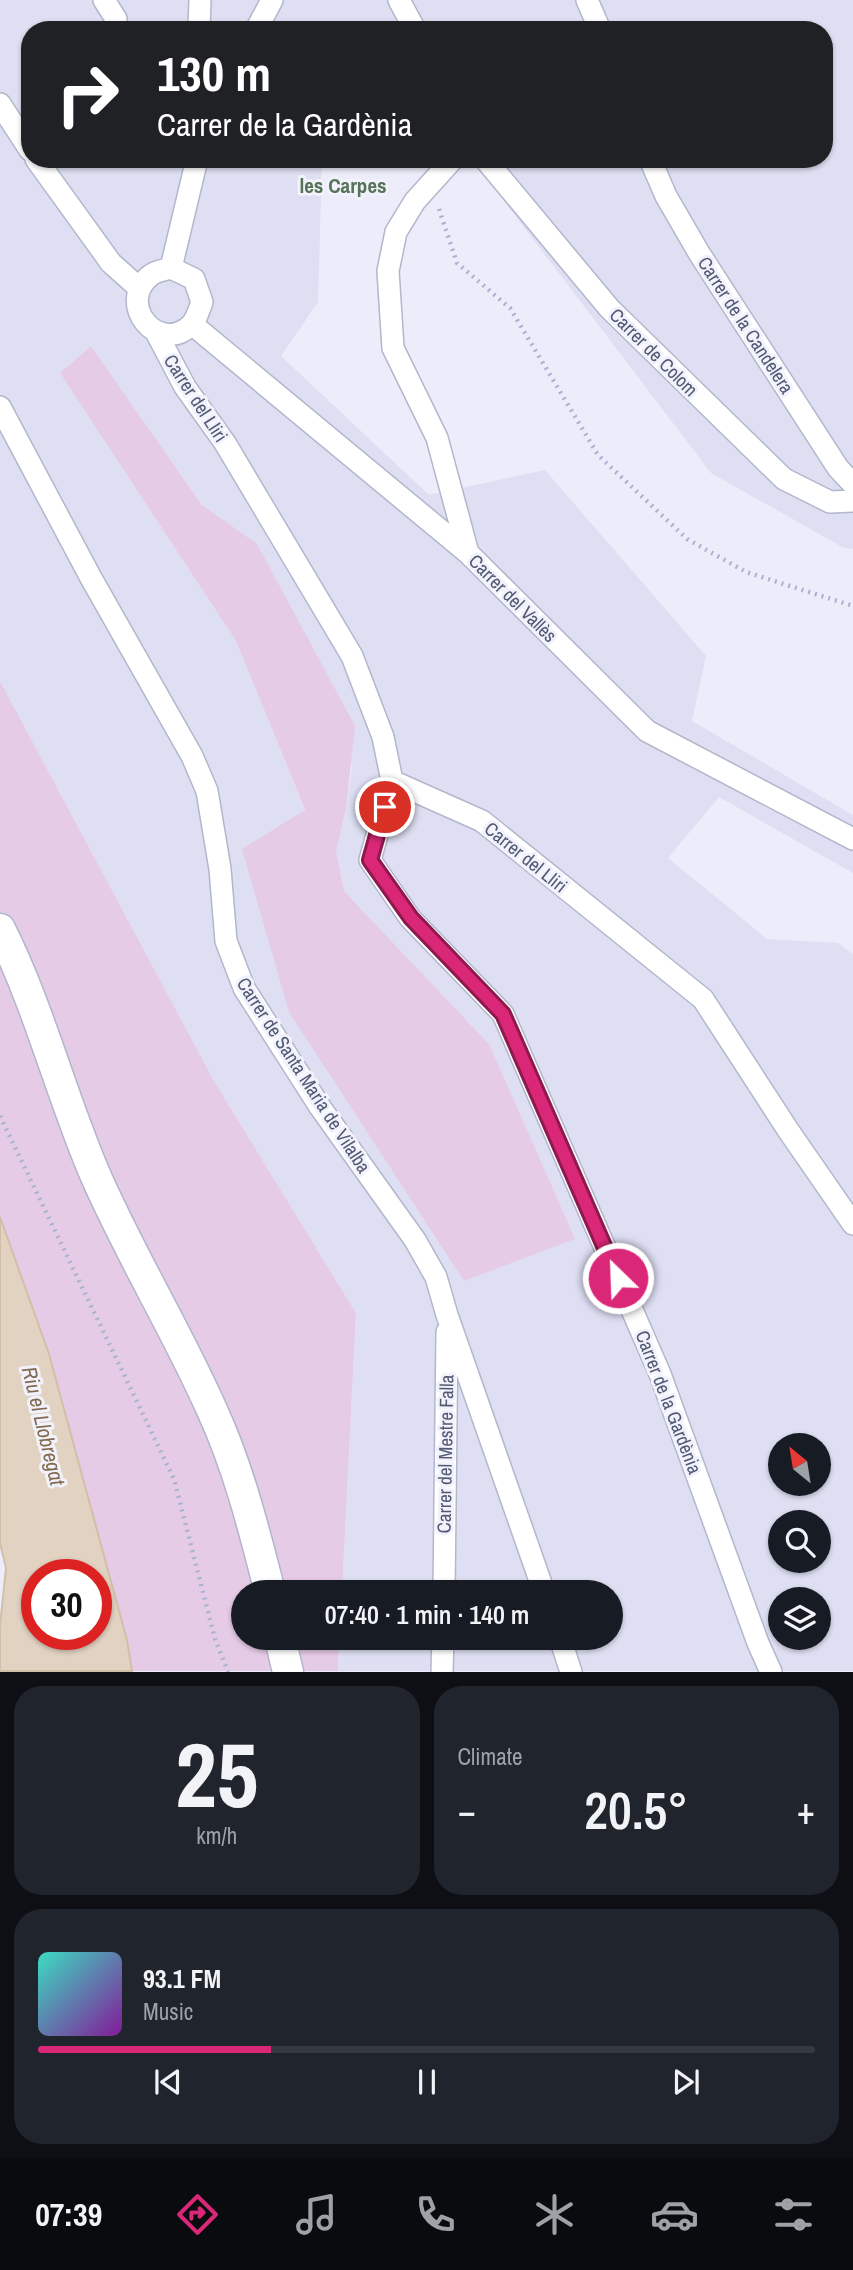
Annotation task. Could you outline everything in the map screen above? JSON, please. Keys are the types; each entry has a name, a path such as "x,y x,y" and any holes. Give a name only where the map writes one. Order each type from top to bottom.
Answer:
{"street":[{"path":"104,0 116,19"},
{"path":"199,21 200,0"},
{"path":"261,21 272,0"},
{"path":"399,0 410,21"},
{"path":"587,0 596,21"},
{"path":"0,104 21,136"},
{"path":"42,168 111,263 139,288"},
{"path":"171,268 195,168"},
{"path":"445,168 415,201 396,232 388,271 393,348 437,438 468,553"},
{"name":"Carrer de Colom","path":"492,168 609,308 783,479 830,502 853,501"},
{"name":"Carrer de la Candelera","path":"654,168 666,196 699,253 838,468 853,484"},
{"path":"171,268 194,279 202,302 192,325 182,332 169,334 156,332 143,321 136,305 139,288 152,273 171,268"},
{"name":"Carrer del Vallès","path":"192,325 468,553 647,731 853,839"},
{"name":"Carrer del Lliri","path":"156,332 185,387 225,443 352,656 383,737 392,781 482,821 703,999 853,1224"},
{"name":"Carrer de Santa Maria de Vilalba","path":"0,407 91,578 192,756 207,791 220,869 226,941 244,988 320,1107 415,1240 436,1277 540,1580"},
{"name":"Carrer de la Gardènia","path":"392,781 370,860 411,918 503,1014 660,1374 758,1643 771,1671"},
{"path":"0,929 18,965 94,1171 214,1413 234,1463 267,1580"},
{"name":"Carrer del Mestre Falla","path":"443,1580 447,1315"},
{"path":"283,1650 288,1671"},
{"path":"442,1671 443,1650"},
{"path":"564,1650 571,1671"}],"path":[{"path":"431,184 457,263 510,308 598,455 687,539 746,572 853,606"},
{"path":"0,1116 174,1479 215,1639 228,1671"}],"shaded area":[{"path":"0,0 853,0 853,549 844,548 711,473 479,168 833,168 833,21 21,21 21,168 322,168 318,302 281,356 429,495 545,470 706,656 692,721 853,815 853,873 719,797 668,858 767,939 838,943 853,954 853,1671 338,1671 339,1650 623,1650 623,1580 343,1580 356,1313 214,1081 0,681","holes":["91,346 202,505 352,767 336,851 344,891 489,1044 574,1239 242,849 305,811 236,641 60,373"]},
{"path":"91,346 202,505 257,544 355,726 346,809 336,851 344,891 489,1044 575,1239 464,1281 289,1012 242,849 305,810 236,641 60,373"},
{"path":"0,681 214,1081 356,1313 343,1580 231,1580 231,1650 339,1650 338,1671 132,1671 127,1640 112,1585 112,1559 105,1559 49,1354 0,1217"}],"water":[{"name":"Riu el Llobregat","path":"0,1217 49,1354 105,1559 21,1559 21,1650 112,1650 112,1585 127,1640 132,1671 0,1671 0,1626 6,1568 0,1543"}],"district":[{"name":"les Carpes","path":"343,186"}],"route":[{"path":"385,807 370,860 411,918 503,1014 618,1278"}]}
